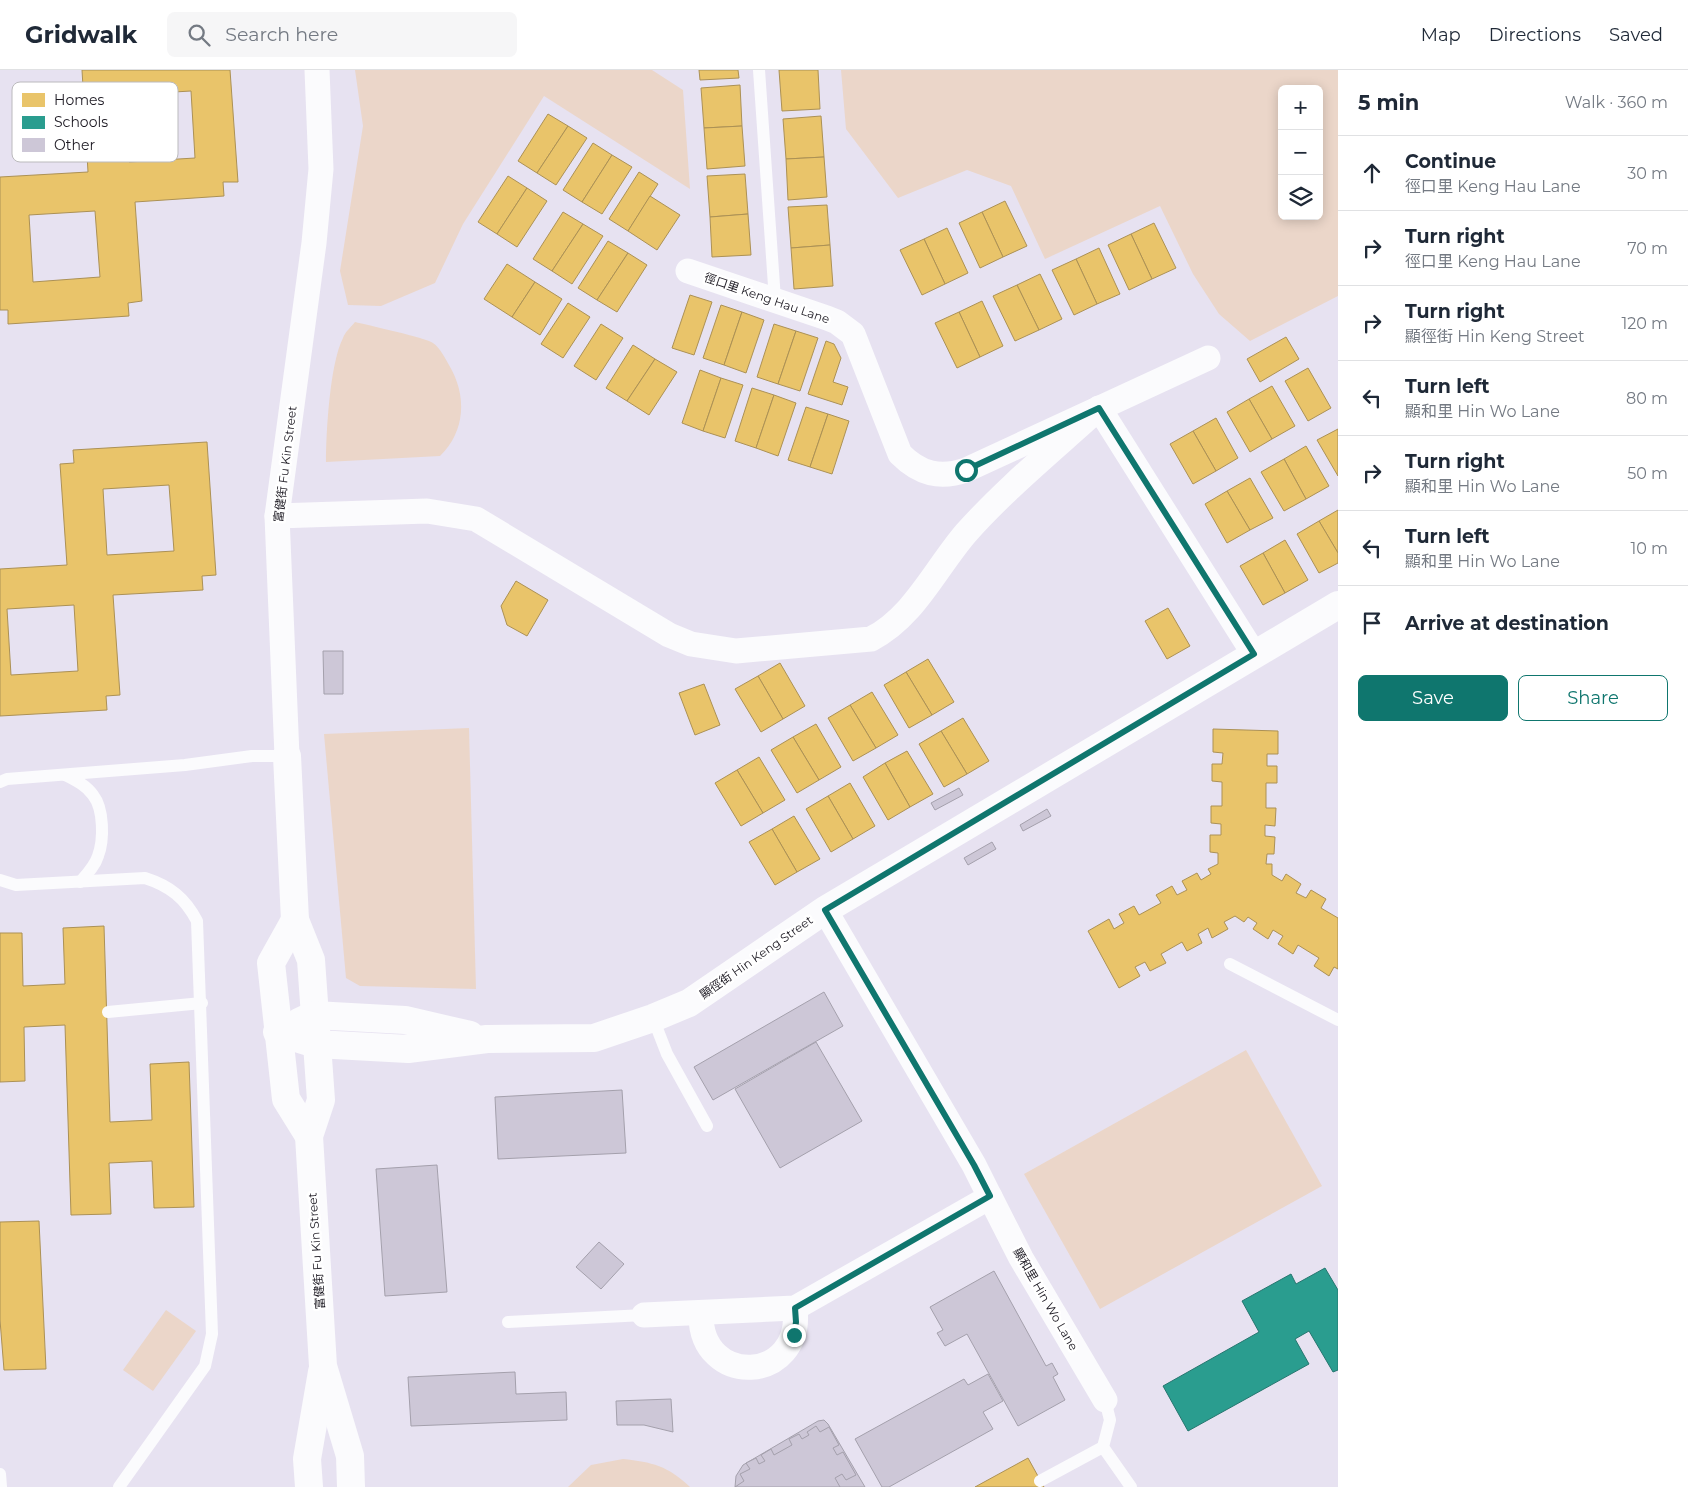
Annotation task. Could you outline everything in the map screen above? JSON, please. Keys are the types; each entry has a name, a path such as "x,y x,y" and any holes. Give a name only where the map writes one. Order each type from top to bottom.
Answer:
{"street":[{"name":"富健街 Fu Kin Street","path":"317,70 321,169 314,243 277,516 295,920 311,960 321,1100 309,1136 323,1366 350,1456 351,1487"},
{"name":"徑口里 Keng Hau Lane","path":"688,271 837,322 852,334 900,454 910,465 923,472 945,475 966,470 1208,358"},
{"path":"277,516 427,511 476,519 650,624 691,644 736,651 871,639 886,632 909,610 941,564 994,504 1099,408 1254,654"},
{"name":"顯徑街 Hin Keng Street","path":"277,1032 316,1044 408,1049 487,1039 594,1038 689,1004 825,910 1338,605"},
{"name":"顯和里 Hin Wo Lane","path":"825,910 974,1165 1021,1258 1105,1400"},
{"name":"富健街 Fu Kin Street","path":"295,920 271,963 277,1032 286,1099 309,1136"},
{"name":"顯徑街 Hin Keng Street","path":"277,1032 314,1016 405,1020 487,1039"},
{"path":"644,1315 701,1314 795,1308 990,1196"},
{"path":"701,1314 704,1336 711,1349 727,1363 750,1368 765,1365 778,1358 788,1348 794,1335 796,1322 795,1308"},
{"name":"富健街 Fu Kin Street","path":"308,1487 307,1459 323,1366"}],"lane":[{"path":"758,70 775,300"},
{"path":"0,782 7,779 185,765 252,756 287,756"},
{"path":"64,774 80,783 93,795 100,806 101,844 98,857 80,882"},
{"path":"0,880 16,885 145,878 161,883 177,893 189,906 197,921 202,1003 212,1334 205,1366 119,1487"},
{"path":"1230,964 1338,1020"},
{"path":"108,1012 202,1003"},
{"path":"653,1018 667,1054 707,1126"},
{"path":"508,1322 644,1315"},
{"path":"1040,1481 1103,1447 1110,1420 1105,1400"},
{"path":"1103,1447 1131,1487"},
{"path":"0,1474 1,1487"}],"shaded area":[{"path":"355,70 652,70 683,90 690,189 544,96 463,224 435,283 381,306 348,305 340,271 363,126"},
{"path":"841,70 1338,70 1338,296 1250,341 1219,314 1193,274 1160,206 1045,259 1011,186 967,170 898,198 846,129"},
{"path":"355,322 428,341 436,345 442,353 455,376 459,388 461,412 455,435 449,446 440,456 326,462 328,416 335,364 344,336"},
{"path":"469,728 476,989 360,986 346,978 324,734"},
{"path":"1246,1050 1322,1186 1100,1309 1024,1174"},
{"path":"166,1310 196,1331 153,1391 123,1370"},
{"path":"623,1459 659,1466 674,1474 690,1487 568,1487 591,1465"}],"building: Homes":[{"path":"82,70 230,70 238,182 223,182 224,196 135,202 142,301 128,303 129,316 8,324 8,310 0,310 0,177 88,172 87,162 178,162 178,159 195,158 191,91 178,92 178,82 83,82","holes":["95,211 100,277 33,282 29,215"]},
{"path":"699,70 738,70 739,78 700,80"},
{"path":"779,70 818,70 820,109 782,111"},
{"path":"740,85 742,126 704,128 701,88"},
{"path":"548,114 568,126 537,173 518,161"},
{"path":"821,116 824,157 786,159 783,119"},
{"path":"568,126 587,138 556,185 537,173"},
{"path":"742,126 745,166 707,169 704,128"},
{"path":"593,143 612,155 582,202 563,190"},
{"path":"612,155 632,167 602,214 582,202"},
{"path":"824,157 827,197 788,200 786,159"},
{"path":"639,172 658,184 628,231 609,219"},
{"path":"745,174 748,214 710,217 707,176"},
{"path":"508,176 527,188 497,234 478,222"},
{"path":"527,188 547,201 517,247 497,234"},
{"path":"650,196 680,215 657,250 628,231"},
{"path":"1005,201 1027,246 1003,257 982,212"},
{"path":"827,205 830,245 791,248 788,207"},
{"path":"563,212 583,224 552,271 533,259"},
{"path":"982,212 1003,257 980,268 959,223"},
{"path":"748,214 751,255 712,257 710,217"},
{"path":"1154,223 1176,268 1152,279 1131,234"},
{"path":"583,224 603,236 572,284 552,271"},
{"path":"947,228 968,273 945,284 924,239"},
{"path":"1131,234 1152,279 1129,290 1108,245"},
{"path":"924,239 945,284 922,295 900,250"},
{"path":"608,241 628,253 597,300 578,288"},
{"path":"830,245 833,286 794,289 791,248"},
{"path":"1099,248 1120,294 1097,304 1076,259"},
{"path":"628,253 647,265 617,312 597,300"},
{"path":"1076,259 1097,304 1074,315 1052,270"},
{"path":"507,264 535,282 512,317 484,299"},
{"path":"1040,274 1062,319 1039,330 1017,285"},
{"path":"535,282 562,299 540,335 512,317"},
{"path":"1017,285 1039,330 1015,341 993,296"},
{"path":"690,295 712,302 694,355 672,348"},
{"path":"982,301 1003,346 980,357 959,312"},
{"path":"568,303 590,317 563,358 541,344"},
{"path":"721,305 742,312 724,365 703,358"},
{"path":"742,312 764,320 746,373 724,365"},
{"path":"959,312 980,357 957,368 935,323"},
{"path":"601,324 623,338 596,380 574,366"},
{"path":"774,324 796,331 778,384 757,377"},
{"path":"796,331 818,338 800,391 778,384"},
{"path":"1286,337 1299,359 1260,382 1247,359"},
{"path":"826,341 834,344 841,358 833,382 848,387 842,405 808,394"},
{"path":"633,345 655,359 627,401 606,388"},
{"path":"655,359 677,372 649,415 627,401"},
{"path":"1308,368 1331,408 1308,421 1285,381"},
{"path":"700,370 721,378 703,431 682,423"},
{"path":"721,378 743,385 725,438 703,431"},
{"path":"1272,386 1295,426 1272,439 1249,399"},
{"path":"752,388 774,395 756,448 735,441"},
{"path":"774,395 796,403 778,456 756,448"},
{"path":"1249,399 1272,439 1250,452 1227,412"},
{"path":"806,407 828,414 810,467 788,460"},
{"path":"828,414 849,421 832,474 810,467"},
{"path":"1216,418 1238,458 1216,471 1193,431"},
{"path":"1338,429 1338,476 1317,440"},
{"path":"1193,431 1216,471 1193,484 1170,444"},
{"path":"207,442 216,575 202,576 203,590 113,595 120,695 106,696 107,710 0,716 0,569 67,565 60,464 74,463 73,450","holes":["169,485 174,551 107,555 103,489","74,605 78,671 11,675 7,609"]},
{"path":"1306,446 1329,486 1306,499 1284,459"},
{"path":"1284,459 1306,499 1284,511 1261,472"},
{"path":"1250,478 1273,518 1250,530 1227,491"},
{"path":"1227,491 1250,530 1227,543 1205,504"},
{"path":"1338,510 1338,553 1319,521"},
{"path":"1319,521 1338,553 1338,563 1319,573 1297,534"},
{"path":"1285,540 1308,580 1285,593 1263,553"},
{"path":"1263,553 1285,593 1263,605 1240,566"},
{"path":"516,581 548,600 527,636 507,625 501,606"},
{"path":"1168,608 1190,646 1167,659 1145,621"},
{"path":"928,659 954,702 932,715 906,672"},
{"path":"780,663 805,706 783,719 758,676"},
{"path":"906,672 932,715 909,728 884,685"},
{"path":"758,676 783,719 761,732 735,689"},
{"path":"704,684 720,725 695,735 679,693"},
{"path":"872,692 898,735 876,748 850,705"},
{"path":"850,705 876,748 853,761 828,718"},
{"path":"963,718 989,761 967,774 941,731"},
{"path":"816,724 841,767 819,780 793,737"},
{"path":"1213,729 1278,731 1278,754 1267,754 1267,766 1277,766 1277,783 1266,783 1266,808 1276,808 1275,826 1265,825 1265,836 1275,837 1274,854 1267,854 1266,864 1272,864 1272,875 1282,881 1286,874 1301,884 1296,893 1306,898 1311,890 1326,899 1321,908 1338,918 1338,969 1334,967 1329,976 1314,966 1319,958 1298,945 1293,954 1278,944 1283,936 1273,930 1268,939 1253,929 1257,923 1248,917 1244,922 1235,916 1224,922 1228,929 1212,938 1208,928 1198,934 1202,943 1187,951 1182,942 1161,954 1166,963 1150,971 1145,962 1135,967 1140,976 1119,988 1088,931 1109,919 1114,929 1124,923 1119,914 1134,906 1139,915 1161,903 1156,895 1172,886 1177,895 1187,890 1182,881 1197,873 1201,880 1211,874 1208,869 1218,864 1218,853 1210,852 1210,835 1221,835 1221,824 1211,823 1211,806 1222,806 1222,782 1212,781 1212,764 1222,764 1223,753 1213,752"},
{"path":"941,731 967,774 944,787 919,744"},
{"path":"793,737 819,780 797,793 771,750"},
{"path":"907,751 933,794 910,807 885,763"},
{"path":"759,757 785,800 763,813 737,770"},
{"path":"885,763 910,807 888,820 863,777"},
{"path":"737,770 763,813 741,826 715,783"},
{"path":"850,783 875,826 853,839 828,796"},
{"path":"828,796 853,839 831,852 806,809"},
{"path":"794,816 820,859 797,872 772,829"},
{"path":"772,829 797,872 775,885 749,842"},
{"path":"104,926 110,1122 152,1120 150,1064 189,1062 194,1207 154,1208 152,1161 109,1163 111,1214 71,1215 65,1025 24,1027 25,1081 0,1082 0,933 22,933 23,986 65,984 63,928"},
{"path":"39,1221 46,1369 4,1370 0,1320 0,1222"},
{"path":"1028,1458 1044,1487 975,1487"}],"building: Schools":[{"path":"1325,1268 1338,1290 1338,1370 1333,1372 1309,1331 1295,1339 1309,1364 1188,1431 1163,1386 1259,1332 1242,1301 1291,1274 1296,1284"}],"building: Other":[{"path":"323,651 343,651 343,694 324,694"},
{"path":"959,788 963,795 935,810 931,803"},
{"path":"1047,809 1051,816 1023,831 1020,825"},
{"path":"992,842 996,849 968,865 964,858"},
{"path":"824,992 843,1026 713,1100 694,1067"},
{"path":"816,1042 862,1121 780,1168 735,1089"},
{"path":"622,1090 626,1153 498,1159 495,1097"},
{"path":"437,1165 447,1292 385,1296 376,1169"},
{"path":"599,1242 624,1264 601,1289 576,1267"},
{"path":"994,1271 1046,1366 1052,1363 1058,1374 1053,1377 1065,1400 1018,1426 967,1334 945,1346 937,1333 943,1330 930,1307"},
{"path":"515,1372 516,1394 566,1392 567,1420 411,1426 408,1377"},
{"path":"988,1374 1003,1401 983,1412 993,1429 889,1487 882,1487 855,1439 964,1379 968,1385"},
{"path":"671,1399 673,1432 644,1425 617,1425 616,1401"},
{"path":"824,1420 865,1487 735,1487 736,1476 743,1465 818,1421"},
{"path":"816,1426 820,1432 829,1427 839,1445 833,1448 837,1455 843,1452 856,1475 846,1480 842,1474 835,1478 840,1487 735,1487 744,1481 740,1474 750,1469 746,1463 756,1458 759,1464 765,1461 761,1455 771,1449 774,1455 792,1445 789,1439 799,1434 802,1439 809,1435 807,1432"}],"route":[{"path":"794,1335 796,1322 795,1308 990,1196 974,1165 825,910 1254,654 1099,408 966,470"}]}
